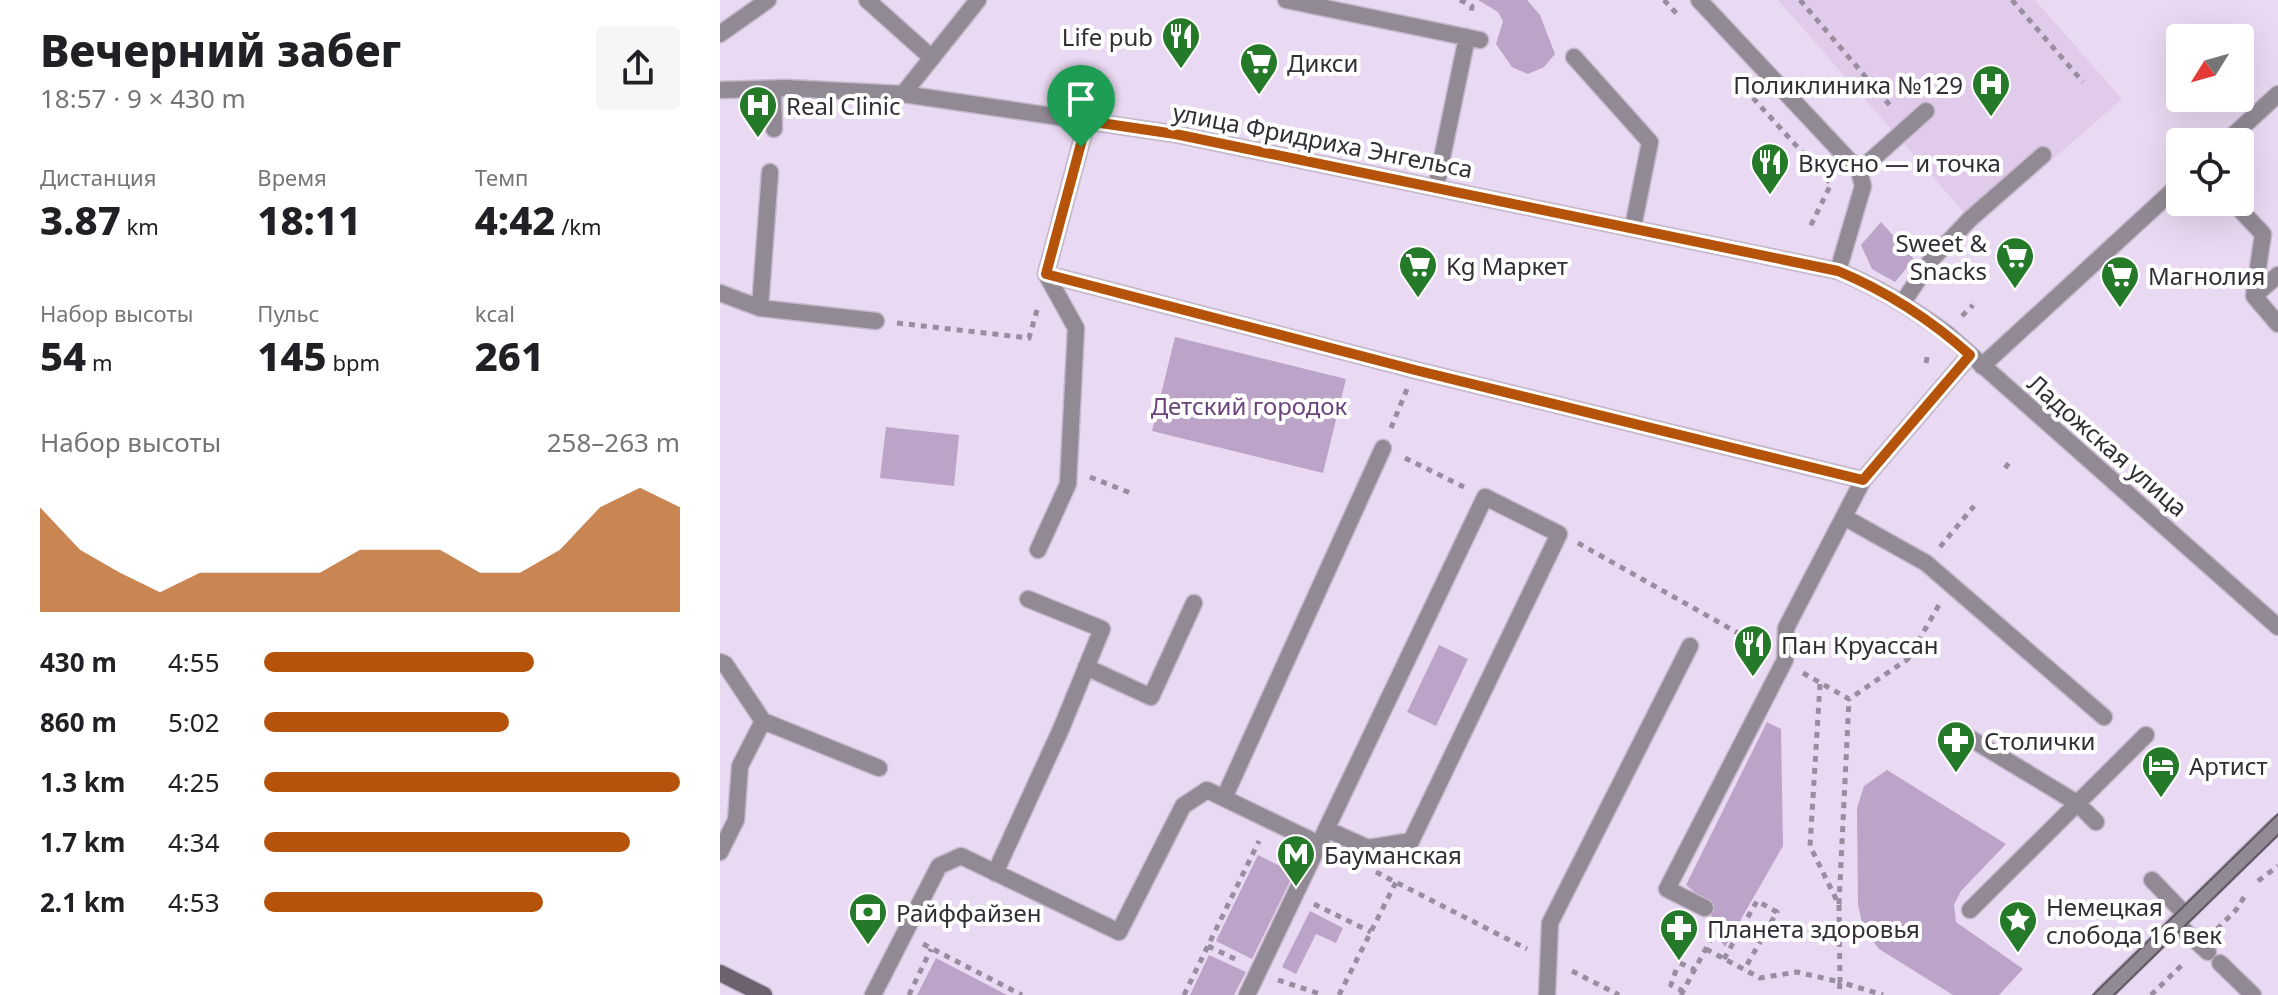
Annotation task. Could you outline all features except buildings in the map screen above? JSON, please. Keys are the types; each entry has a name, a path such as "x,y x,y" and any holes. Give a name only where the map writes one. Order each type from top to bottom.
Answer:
{"main road":[{"path":"720,973 764,995"}],"street":[{"path":"720,34 768,0"},
{"path":"867,0 932,58"},
{"path":"903,94 978,0"},
{"path":"1286,0 1474,39 1436,187"},
{"path":"1699,0 1859,171 1863,186 1838,271"},
{"path":"1574,57 1650,142 1633,227"},
{"path":"773,89 774,129"},
{"name":"улица Фридриха Энгельса","path":"720,90 903,94 1175,134 1838,271 1903,302"},
{"path":"2241,128 2278,94"},
{"path":"1859,171 1926,111"},
{"path":"1038,550 1068,484 1076,328 1046,274 1087,121"},
{"path":"1903,302 1932,259 1970,219 2043,155"},
{"path":"760,308 770,172"},
{"path":"1705,908 1667,889 1785,660 1786,628 1863,480 1976,360 2166,196"},
{"path":"2246,216 2263,234 2254,296 2278,324"},
{"path":"1046,274 1415,370 1863,480"},
{"path":"2254,296 2278,275"},
{"path":"720,293 760,308 876,321"},
{"name":"Ладожская улица","path":"1903,302 1946,333 2278,627"},
{"path":"1224,798 1383,448"},
{"path":"873,995 939,866 961,856 1119,932 1183,806 1207,790 1269,820 1324,838 1368,848 1411,841 1559,534 1485,497 1324,838 1247,995"},
{"path":"1844,517 1926,563 2104,717"},
{"path":"995,873 1061,729 1102,629 1028,599"},
{"path":"1086,667 1151,697 1194,603"},
{"path":"1547,995 1550,923 1690,646"},
{"path":"720,662 725,664 763,721 879,768"},
{"path":"720,852 736,820 740,766 763,721"},
{"path":"1970,910 2146,735"},
{"path":"1968,737 2077,803 2096,822"},
{"path":"2103,995 2278,824"},
{"path":"2152,880 2214,958 2253,995"}],"path":[{"path":"1664,0 1685,23"},
{"path":"1800,0 1908,127"},
{"path":"2012,0 2083,82"},
{"path":"1748,92 1831,184 1810,227"},
{"path":"876,321 1029,338 1046,274"},
{"path":"1961,318 1973,305"},
{"path":"1926,363 1928,353"},
{"path":"1392,426 1415,370"},
{"path":"1383,448 1485,497"},
{"path":"1070,470 1133,494"},
{"path":"1820,684 1810,846 1839,905"},
{"path":"1839,995 1839,905 1849,699"},
{"path":"1184,995 1269,820"},
{"path":"1371,870 1619,995"},
{"path":"1339,995 1396,882"},
{"path":"1296,895 1371,932"},
{"path":"1724,959 1757,901 1777,912 1744,970"},
{"path":"904,935 1021,995"},
{"path":"1676,970 1671,985 1682,993 1711,939"},
{"path":"1208,946 1259,971 1323,995"},
{"path":"909,995 931,949"},
{"path":"1706,949 1760,978 1797,972 1883,995"},
{"path":"1680,963 1695,970"},
{"path":"1600,995 1611,991"}],"shaded area":[{"name":"Поликлиника №129","path":"1778,0 2035,0 2122,99 1976,226"}],"green space":[{"path":"1478,0 1527,0 1540,15 1555,54 1544,67 1528,74 1512,67 1496,44 1503,21 1498,12"},
{"path":"1881,222 1914,259 1895,282 1872,269 1861,245"},
{"name":"Детский городок","path":"1175,337 1346,379 1323,473 1152,431"},
{"path":"886,427 959,435 954,486 880,478"},
{"path":"1439,645 1468,659 1436,726 1407,712"},
{"path":"1767,722 1781,729 1783,846 1725,947 1716,935 1708,903 1686,885"},
{"path":"1887,770 2006,844 1961,891 1954,905 1956,922 2023,969 1999,995 1953,995 1879,949 1863,928 1858,904 1857,808 1864,786"},
{"path":"1258,855 1294,873 1252,959 1216,941"},
{"path":"1310,911 1343,928 1336,943 1316,934 1296,974 1282,967"},
{"path":"1209,955 1246,972 1234,995 1190,995"},
{"path":"936,958 1007,995 917,995"}],"tram line":[{"path":"2093,995 2278,814"},
{"path":"2114,995 2278,835"}],"place":[{"name":"Life pub","path":"1181,70"},
{"name":"Дикси","path":"1259,96"},
{"name":"Поликлиника №129","path":"1991,118"},
{"name":"Real Clinic","path":"758,139"},
{"name":"Вкусно — и точка","path":"1770,196"},
{"name":"Sweet & Snacks","path":"2015,290"},
{"name":"Kg Маркет","path":"1418,299"},
{"name":"Магнолия","path":"2120,309"},
{"name":"Пан Круассан","path":"1753,678"},
{"name":"Столички","path":"1956,774"},
{"name":"Артист","path":"2161,799"},
{"name":"Бауманская","path":"1296,888"},
{"name":"Райффайзен","path":"868,946"},
{"name":"Немецкая слобода 16 век","path":"2018,954"},
{"name":"Планета здоровья","path":"1679,962"}],"route":[{"path":"1087,121 1175,134 1838,271 1903,302 1970,355 1863,480 1415,370 1046,274 1081,147 1087,121"}]}
